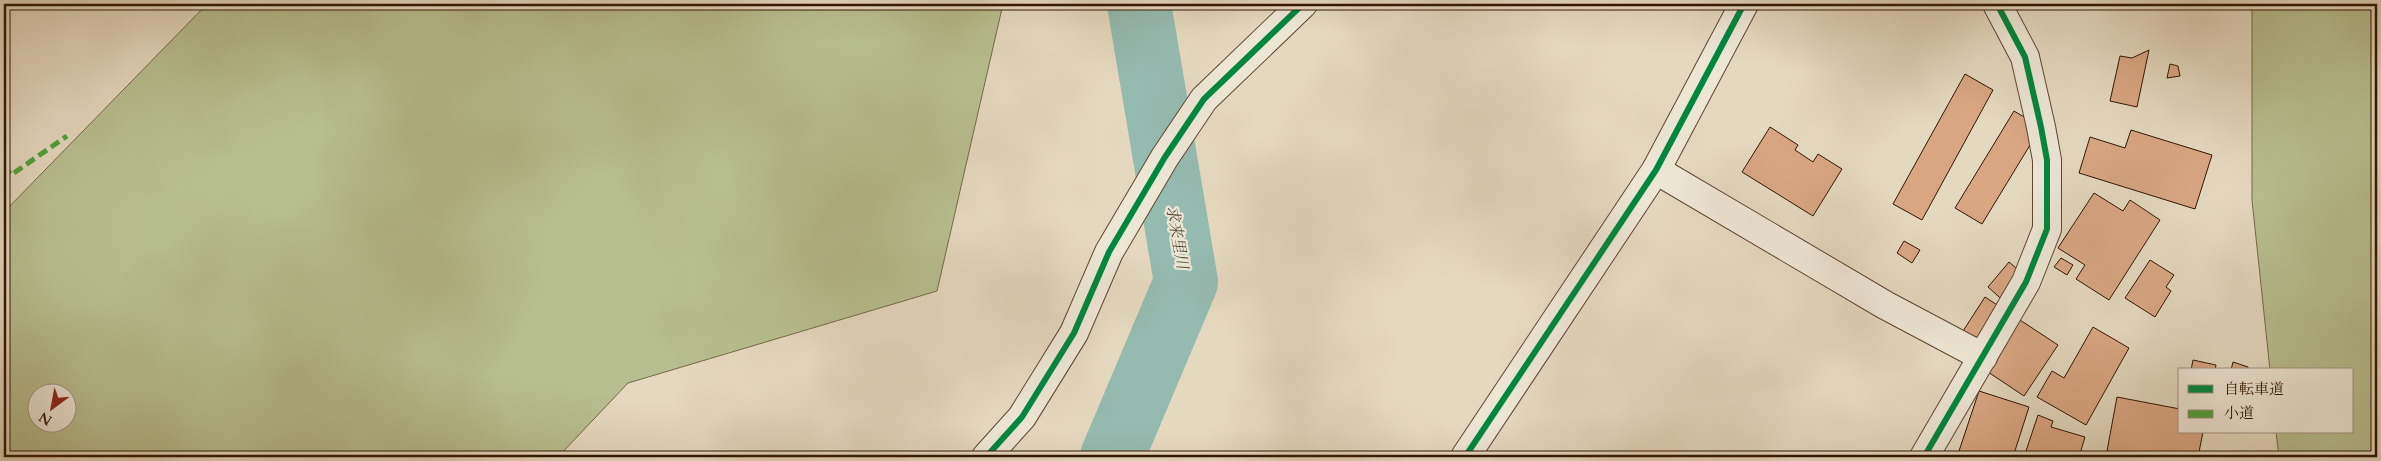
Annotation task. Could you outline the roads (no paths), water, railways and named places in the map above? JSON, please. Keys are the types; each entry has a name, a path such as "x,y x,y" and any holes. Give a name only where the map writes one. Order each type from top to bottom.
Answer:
{"street":[{"path":"986,457 1022,417 1074,333 1109,252 1165,157 1204,99 1303,4"},
{"path":"1465,457 1656,170 1744,4"},
{"path":"1924,457 2026,282 2047,229 2047,160 2041,127 2025,57 1997,4"},
{"path":"1656,170 1886,305 1983,357"}],"waterway":[{"name":"求来里川","path":"1112,457 1186,282 1139,4"}]}
